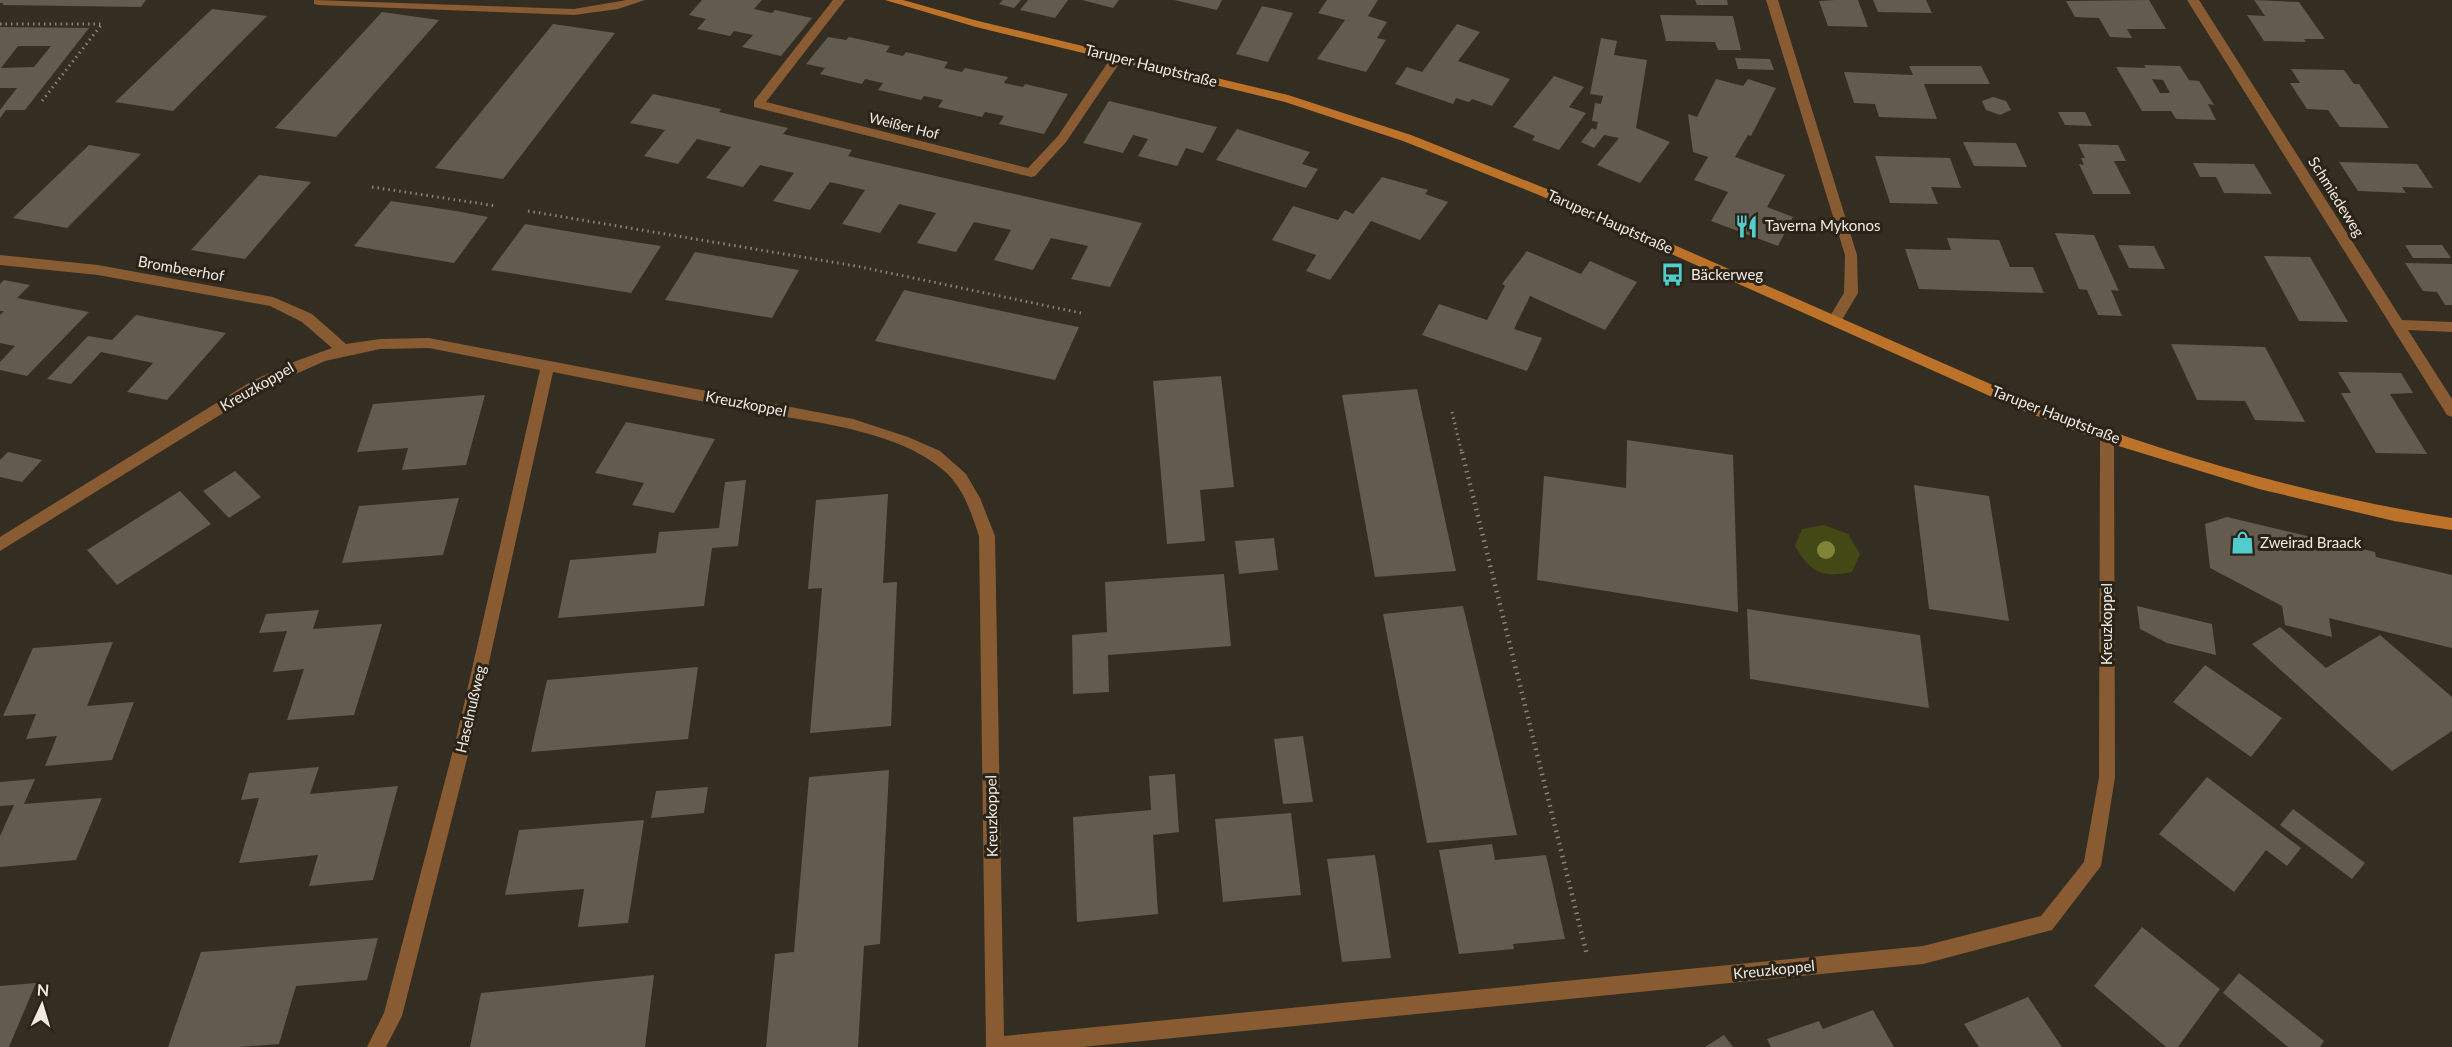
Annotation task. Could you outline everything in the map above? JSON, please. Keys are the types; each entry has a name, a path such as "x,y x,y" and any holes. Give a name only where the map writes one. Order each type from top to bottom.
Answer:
{"street":[{"path":"318,2 574,12 618,6 639,0"},
{"name":"Weißer Hof","path":"839,0 758,104 1031,173 1062,139 1117,58"},
{"name":"Taruper Hauptstraße","path":"891,0 1288,99 1407,138 1542,192 2024,405 2107,437 2259,483 2394,515 2452,524"},
{"path":"1772,0 1851,255 1851,293 1834,321"},
{"name":"Schmiedeweg","path":"2193,0 2452,411"},
{"name":"Brombeerhof","path":"0,260 98,270 273,302 307,318 341,348"},
{"path":"2397,326 2452,327"},
{"name":"Kreuzkoppel","path":"0,545 257,386 299,364 341,348 384,342 429,343 853,425 902,440 945,460 969,490 987,536 996,1046 1923,955 2046,924 2092,866 2107,777 2107,437"},
{"name":"Haselnußweg","path":"376,1047 393,1016 465,735 548,366"}],"path":[{"path":"0,24 102,24 42,101"},
{"path":"372,187 496,206"},
{"path":"528,211 854,268 1081,313"},
{"path":"1452,412 1595,988"}],"green space":[{"path":"1824,525 1848,534 1860,554 1852,572 1825,574 1818,571 1806,562 1795,546 1802,529"}],"building":[{"path":"0,0 146,0 141,7 2,5 4,3 0,3"},
{"path":"702,0 762,0 754,9 772,13 775,10 812,18 781,56 742,47 753,35 734,31 730,36 697,29 706,19 689,15"},
{"path":"1003,0 1021,0 1014,8 999,4"},
{"path":"1028,0 1068,0 1055,18 1020,10"},
{"path":"1082,0 1119,0 1113,8"},
{"path":"1174,0 1222,0 1217,10"},
{"path":"1327,0 1378,0 1368,16 1387,22 1377,38 1386,40 1366,72 1317,59 1345,20 1318,13"},
{"path":"1695,0 1727,0 1728,5 1697,5"},
{"path":"1858,0 1868,27 1828,26 1819,1"},
{"path":"1873,0 1926,0 1932,13 1878,12"},
{"path":"2149,0 2166,29 2127,29 2132,38 2110,37 2099,18 2075,17 2066,1"},
{"path":"2254,0 2299,2 2325,39 2304,39 2306,42 2264,41 2247,15 2265,16"},
{"path":"1262,6 1293,13 1268,62 1236,54"},
{"path":"212,9 267,16 173,111 115,102"},
{"path":"382,12 439,20 336,137 275,128"},
{"path":"1660,15 1733,16 1741,50 1718,50 1715,42 1666,41"},
{"path":"553,24 615,33 503,179 435,168"},
{"path":"1457,24 1480,32 1458,61 1510,79 1492,106 1472,99 1469,102 1456,98 1453,104 1395,84 1407,67 1422,72"},
{"path":"0,27 89,28 25,110 6,110 0,118 0,110 17,88 0,88","holes":["18,46 51,46 34,67 1,68"]},
{"path":"828,37 846,40 849,37 890,46 886,52 903,56 906,52 948,62 944,68 962,72 965,68 1008,77 1004,83 1023,87 1025,84 1068,94 1044,134 999,124 1004,116 985,112 982,117 938,107 943,100 924,96 921,100 878,90 883,83 865,79 862,84 820,74 825,68 806,64"},
{"path":"1601,38 1617,41 1614,55 1647,60 1636,128 1670,142 1640,183 1597,165 1619,138 1604,135 1594,148 1581,142 1592,128 1596,130 1598,122 1592,121 1595,103 1601,104 1603,96 1590,94"},
{"path":"1735,58 1770,59 1774,70 1738,69"},
{"path":"2144,65 2180,66 2189,80 2199,81 2214,105 2208,104 2216,120 2176,119 2171,111 2142,111 2116,67 2146,68","holes":["2152,79 2163,80 2170,93 2160,93"]},
{"path":"1909,66 1981,66 1990,84 1924,84 1937,119 1879,117 1875,104 1854,103 1844,72 1913,75"},
{"path":"2291,69 2344,70 2354,84 2359,84 2389,128 2340,127 2328,110 2307,109 2290,83 2300,83"},
{"path":"1554,76 1584,87 1569,107 1586,113 1559,150 1532,140 1535,136 1513,127"},
{"path":"1716,79 1743,86 1748,79 1776,88 1751,136 1748,135 1735,157 1785,175 1767,207 1793,217 1778,246 1711,221 1728,192 1694,180 1708,157 1693,152 1688,114 1697,117"},
{"path":"653,94 721,109 719,112 788,128 783,134 852,150 848,156 1142,223 1110,287 1071,279 1088,246 1051,238 1033,270 994,260 1011,230 974,222 956,252 917,243 936,213 899,204 880,233 842,224 865,190 830,182 810,210 773,201 794,173 760,165 743,187 706,178 731,147 697,139 678,164 644,156 665,130 630,123"},
{"path":"1993,97 2006,101 2011,110 2000,115 1986,110 1982,101"},
{"path":"1109,101 1217,127 1203,153 1186,148 1177,166 1138,156 1148,139 1133,135 1123,153 1083,143"},
{"path":"2058,112 2085,112 2092,126 2065,125"},
{"path":"1237,129 1310,152 1302,164 1318,169 1306,188 1216,160"},
{"path":"1963,142 2016,143 2027,167 1974,166"},
{"path":"2078,144 2118,145 2126,161 2114,161 2131,194 2093,194 2079,164 2084,165 2081,158 2085,158"},
{"path":"89,145 141,154 67,228 13,218"},
{"path":"1875,156 1950,158 1961,188 1931,187 1938,204 1890,203"},
{"path":"2339,162 2417,164 2433,188 2402,187 2406,193 2358,191"},
{"path":"2193,163 2254,164 2272,194 2224,193 2216,177 2200,177"},
{"path":"259,175 311,182 245,259 191,250"},
{"path":"1382,177 1428,190 1425,194 1448,202 1420,240 1371,221 1330,280 1306,271 1316,255 1272,240 1293,206 1338,220 1345,210 1353,214"},
{"path":"391,201 488,217 454,263 354,246"},
{"path":"525,224 661,246 631,293 491,270"},
{"path":"2055,233 2094,235 2119,291 2111,290 2122,316 2098,315 2087,290 2079,289"},
{"path":"1947,238 1999,240 2010,267 2033,267 2044,293 1919,289 1905,249 1951,250"},
{"path":"2118,245 2154,246 2165,269 2129,268"},
{"path":"2405,245 2442,245 2451,258 2413,258"},
{"path":"1527,251 1581,274 1590,261 1637,282 1605,330 1530,296 1514,329 1542,338 1527,371 1422,335 1439,304 1487,320 1505,286 1502,284"},
{"path":"695,252 799,270 772,318 665,300"},
{"path":"2264,256 2310,257 2348,322 2299,321"},
{"path":"2405,263 2452,264 2452,305 2445,305 2437,292 2423,291"},
{"path":"4,280 30,285 17,298 89,312 27,376 0,370 0,362 15,346 0,343 0,315 4,311 0,311 0,284"},
{"path":"904,290 1079,327 1055,380 875,341"},
{"path":"136,315 226,333 167,400 127,392 153,363 101,352 71,384 47,379 88,336 112,340"},
{"path":"2171,344 2265,347 2305,422 2255,420 2245,401 2197,400"},
{"path":"2338,372 2401,373 2413,393 2390,394 2427,454 2376,453 2341,393 2351,393"},
{"path":"1221,376 1234,487 1200,490 1205,541 1167,544 1153,381"},
{"path":"1417,389 1456,571 1375,577 1342,395"},
{"path":"485,395 466,465 402,470 408,448 357,452 373,404"},
{"path":"626,422 715,439 674,513 632,505 644,483 595,473"},
{"path":"1627,440 1733,455 1738,612 1537,580 1544,476 1626,488"},
{"path":"8,452 42,460 22,482 0,477 0,460"},
{"path":"235,471 261,497 229,518 203,491"},
{"path":"746,480 738,546 712,548 704,606 558,618 570,560 656,553 659,532 719,528 725,482"},
{"path":"1914,485 1989,496 2009,621 1929,609"},
{"path":"180,491 211,524 117,585 87,550"},
{"path":"888,494 883,583 897,582 891,726 810,733 822,588 808,589 816,500"},
{"path":"459,498 443,555 342,563 359,506"},
{"path":"2227,517 2375,552 2376,557 2452,575 2452,648 2329,618 2332,637 2285,625 2282,606 2210,568 2205,524"},
{"path":"1274,538 1278,570 1239,574 1235,541"},
{"path":"1224,574 1231,646 1108,655 1109,692 1073,694 1072,635 1107,632 1105,582"},
{"path":"1463,606 1517,835 1427,843 1383,614"},
{"path":"2137,606 2212,624 2216,655 2167,643 2140,629"},
{"path":"1747,609 1920,635 1929,708 1750,679"},
{"path":"319,610 313,629 382,624 354,715 287,720 304,669 273,672 287,631 259,633 266,614"},
{"path":"2280,627 2326,668 2380,635 2452,697 2452,731 2392,771 2252,644"},
{"path":"113,642 87,706 134,702 112,760 45,766 57,736 26,739 36,714 3,716 33,648"},
{"path":"2205,665 2282,718 2251,757 2173,702"},
{"path":"698,667 688,739 531,752 547,680"},
{"path":"1303,736 1313,802 1283,804 1274,739"},
{"path":"319,767 310,794 398,786 373,880 309,886 318,855 239,863 259,798 241,800 249,773"},
{"path":"889,770 880,944 864,946 858,1047 766,1047 775,954 794,952 809,777"},
{"path":"1175,774 1179,832 1153,835 1158,914 1077,922 1073,817 1151,810 1149,776"},
{"path":"2207,777 2301,848 2287,866 2266,850 2234,892 2159,834"},
{"path":"35,779 24,804 102,798 76,860 0,867 0,836 14,805 0,806 0,782"},
{"path":"708,787 704,813 651,818 656,791"},
{"path":"2293,809 2365,863 2352,879 2280,825"},
{"path":"1291,813 1301,895 1223,902 1215,819"},
{"path":"644,820 628,923 578,927 584,889 505,895 519,830"},
{"path":"1492,844 1495,860 1546,855 1565,939 1513,944 1514,949 1459,954 1439,850"},
{"path":"1375,855 1391,958 1342,962 1327,859"},
{"path":"2142,927 2220,989 2178,1047 2166,1047 2094,986"},
{"path":"378,938 367,980 296,986 279,1044 239,1047 168,1047 201,952"},
{"path":"2239,973 2324,1041 2320,1047 2288,1047 2223,993"},
{"path":"654,975 645,1047 470,1047 481,993"},
{"path":"36,983 9,1047 0,1047 0,986"},
{"path":"2028,997 2062,1047 1979,1047 1964,1024"},
{"path":"1873,1010 1894,1047 1771,1047 1767,1039 1819,1021 1823,1029"},
{"path":"1724,1035 1733,1047 1705,1047"}],"place":[{"name":"Taverna Mykonos","path":"1747,226"},
{"name":"Bäckerweg","path":"1673,275"},
{"name":"Zweirad Braack","path":"2242,543"}]}
